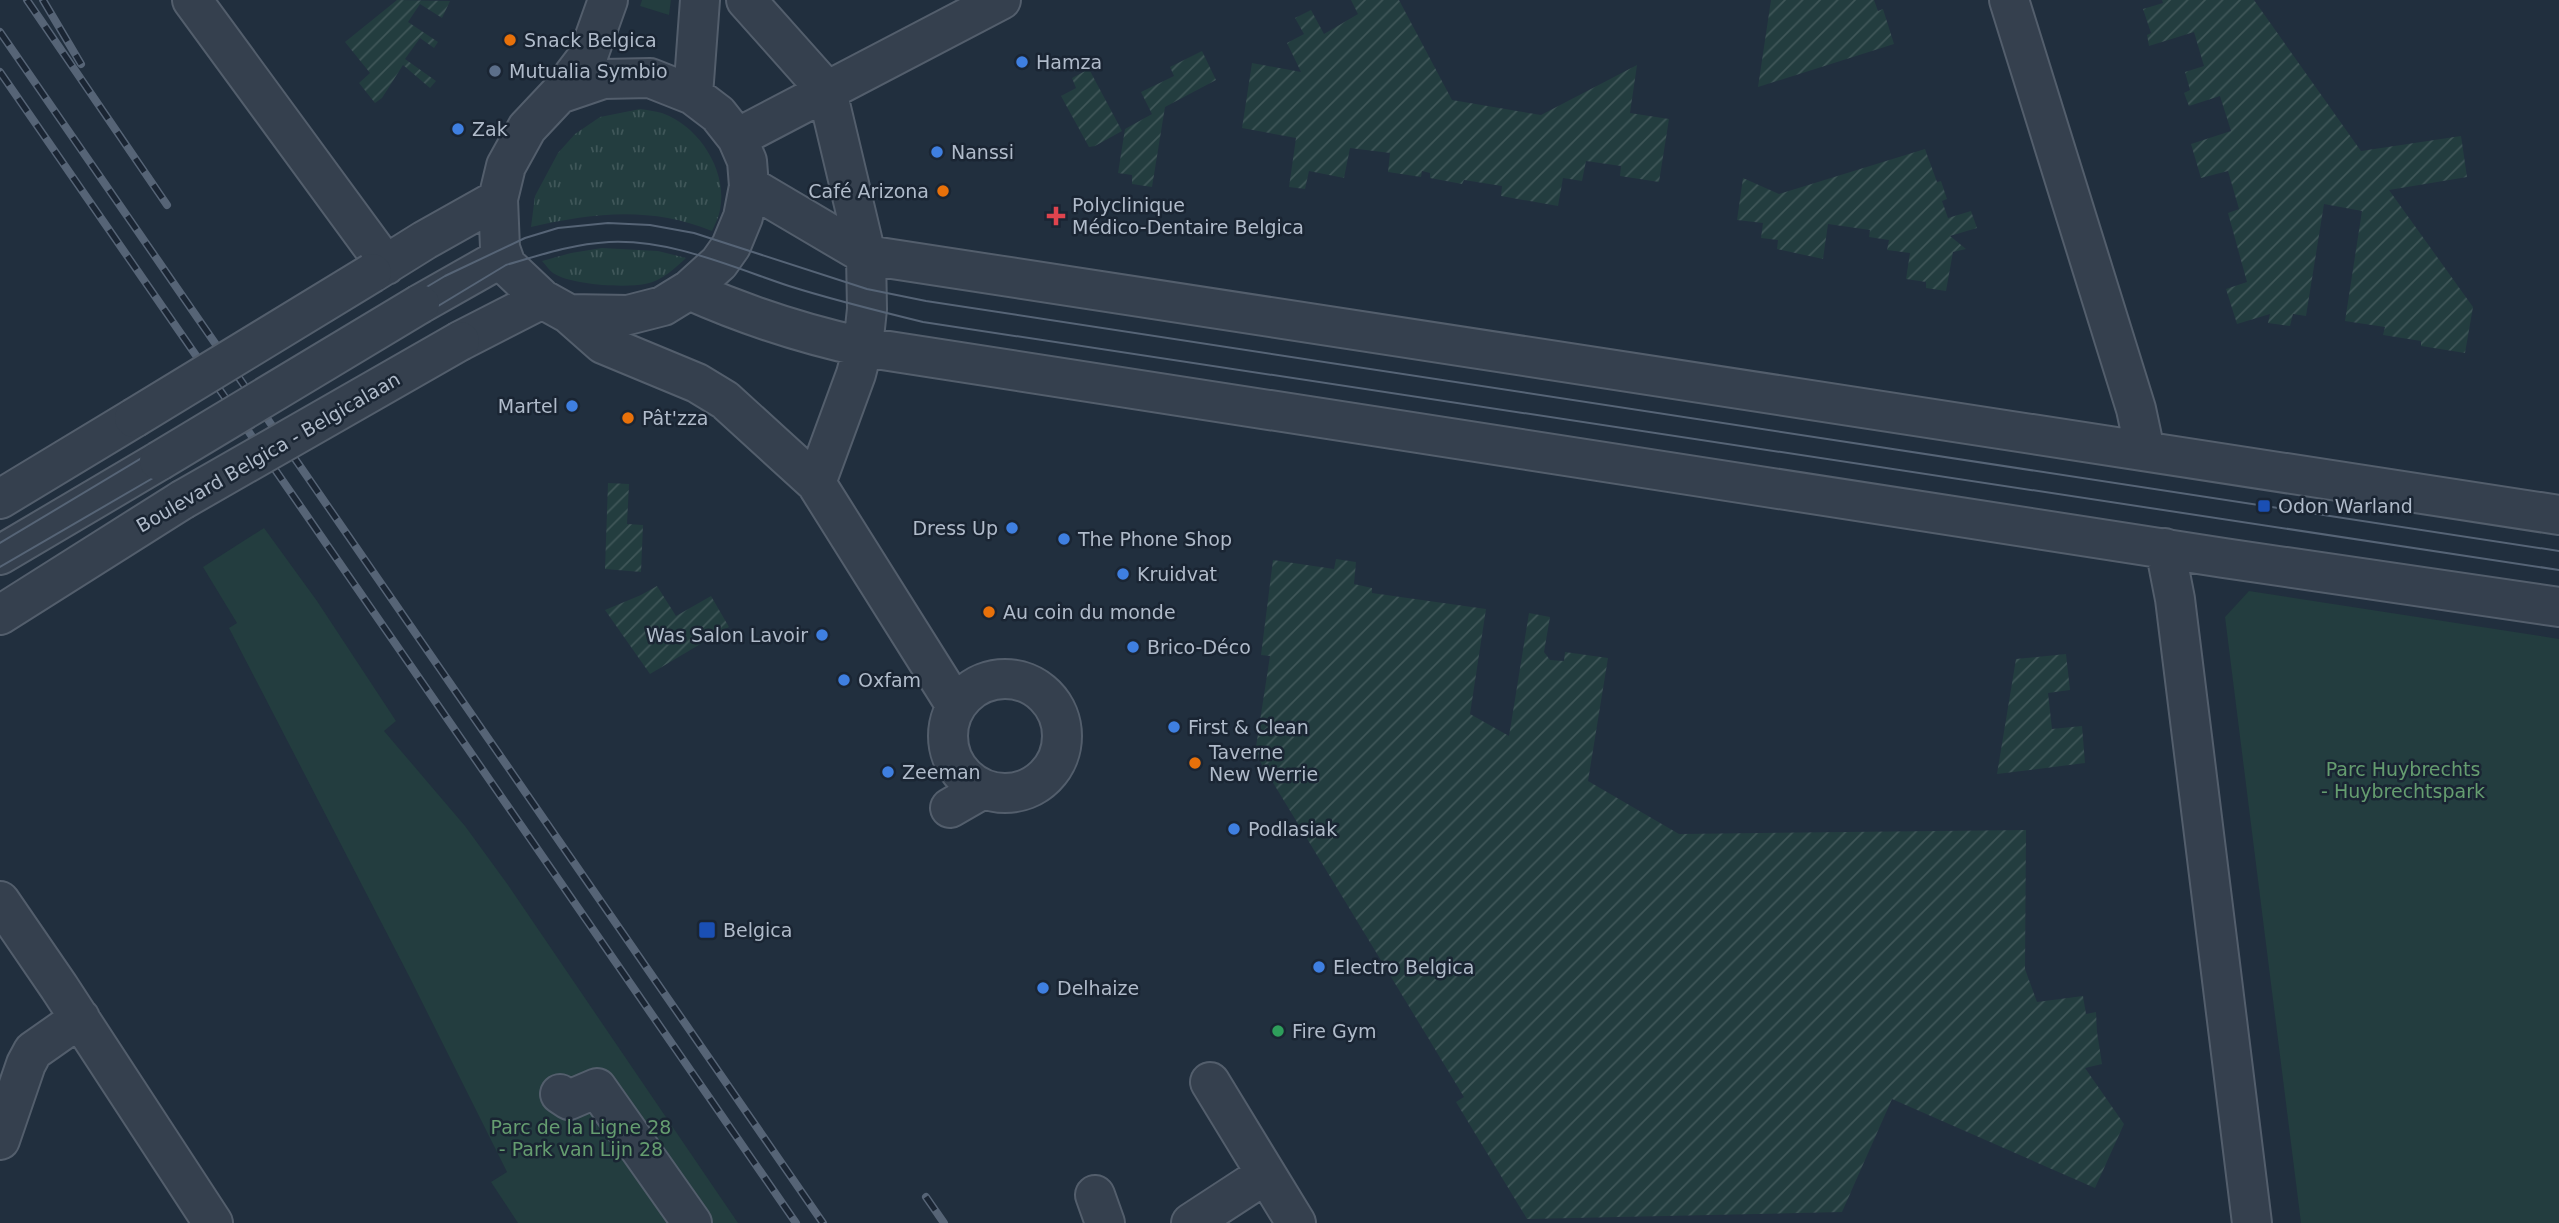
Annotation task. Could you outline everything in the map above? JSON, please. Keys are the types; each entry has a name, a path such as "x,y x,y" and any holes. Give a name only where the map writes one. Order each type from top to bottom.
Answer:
{"street":[{"path":"192,0 379,269"},
{"path":"608,0 587,56 559,94 527,128 506,166 498,199 500,248 506,265 603,344 697,383 725,400 816,483 956,706"},
{"path":"693,95 700,0"},
{"path":"746,0 827,91 866,255 867,309 863,347 856,374 816,483"},
{"path":"737,138 1000,0"},
{"path":"2009,0 2136,409 2145,451"},
{"path":"555,307 628,315 663,306 689,290 719,263 731,246 743,217 749,186 747,161 737,138 718,114 693,95 650,79 603,79 559,94"},
{"path":"749,186 866,255 2559,515"},
{"path":"0,499 425,240 498,199"},
{"path":"0,555 503,257"},
{"path":"689,290 743,313 829,340 863,347 2559,607"},
{"name":"Boulevard Belgica - Belgicalaan","path":"0,615 182,500 460,341 555,307"},
{"path":"2165,548 2175,599 2252,1223"},
{"path":"1008,679 1028,684 1045,695 1056,710 1061,729 1060,749 1052,767 1039,781 1021,790 1002,793 983,789 966,778 954,763 948,744 948,724 956,706 969,691 987,681 1008,679"},
{"path":"950,808 983,789"},
{"path":"0,901 80,1018 213,1223"},
{"path":"0,1140 33,1051 80,1018"},
{"path":"1210,1082 1296,1223"},
{"path":"560,1094 569,1100 597,1087 692,1223"},
{"path":"1191,1223 1266,1174"}],"green space":[{"path":"397,0 450,1 442,18 420,4 408,22 438,42 434,48 420,38 405,59 436,81 430,88 403,65 382,98 375,103 359,83 370,73 345,42"},
{"path":"642,0 671,0 669,15 640,6"},
{"path":"1351,0 1399,0 1452,100 1541,115 1637,65 1630,113 1669,119 1659,182 1620,176 1621,166 1586,161 1582,181 1563,178 1558,206 1501,196 1502,186 1464,180 1462,184 1430,178 1430,173 1422,171 1421,177 1388,172 1390,153 1350,148 1344,178 1309,171 1305,189 1289,187 1296,138 1242,128 1252,63 1301,72 1287,43 1304,34 1295,18 1311,10 1324,34 1358,14"},
{"path":"1771,0 1874,0 1878,11 1883,9 1894,44 1758,87"},
{"path":"2162,0 2254,0 2361,151 2461,136 2467,177 2389,190 2473,307 2465,353 2421,346 2421,341 2383,335 2385,327 2345,321 2362,211 2324,204 2306,316 2293,314 2290,326 2268,323 2270,314 2237,324 2226,289 2247,282 2228,213 2239,209 2228,171 2201,178 2191,144 2231,131 2220,96 2189,106 2184,93 2190,90 2185,72 2204,66 2194,32 2149,46 2147,35 2151,33 2143,9 2163,3"},
{"path":"1202,51 1216,80 1165,107 1152,187 1132,184 1132,175 1118,173 1125,129 1152,114 1141,92 1174,76 1170,67"},
{"path":"1089,69 1122,131 1089,147 1061,96 1076,88 1072,78"},
{"path":"640,109 662,113 675,119 699,139 708,152 720,180 721,195 719,213 712,231 666,218 622,214 577,218 531,227 535,196 558,153 575,134 600,117"},
{"path":"1925,149 1937,182 1941,181 1947,199 1942,201 1948,218 1971,211 1977,228 1950,236 1966,249 1953,252 1946,291 1926,288 1926,282 1906,279 1910,253 1887,250 1889,240 1869,237 1870,230 1828,224 1823,259 1777,249 1778,240 1761,238 1763,223 1737,220 1743,178 1779,194"},
{"path":"602,248 658,251 686,258 657,280 624,286 561,277 542,261"},
{"path":"608,483 629,484 627,524 643,525 641,572 605,569"},
{"name":"Parc de la Ligne 28 - Park van Lijn 28","path":"264,528 317,601 396,721 384,731 465,826 508,885 738,1223 518,1223 491,1182 507,1172 229,628 237,623 203,567"},
{"path":"1336,559 1356,562 1354,584 1372,588 1372,593 1486,609 1470,714 1509,736 1529,613 1550,617 1544,652 1550,660 1564,661 1565,652 1608,658 1588,781 1679,834 2026,830 2025,969 2037,1002 2083,996 2086,1014 2096,1012 2102,1064 2085,1068 2124,1124 2095,1188 1892,1099 1842,1212 1527,1219 1456,1102 1464,1097 1255,753 1270,656 1261,655 1273,560 1334,569"},
{"path":"657,586 676,616 711,596 729,627 650,674 605,610"},
{"name":"Parc Huybrechts - Huybrechtspark","path":"2249,591 2559,639 2559,1223 2301,1223 2225,617"},
{"path":"2066,654 2070,690 2048,693 2052,729 2082,726 2085,763 1997,774 2016,659"}],"tram line":[{"path":"0,543 445,276 525,238 558,228 608,223 650,225 694,233 867,289 926,301 2559,551"},
{"path":"0,567 165,471 506,265 596,243 632,242 701,256 789,286 923,322 2559,570"}],"railway":[{"path":"27,0 167,205"},
{"path":"43,0 81,64"},
{"path":"0,32 823,1223"},
{"path":"0,72 796,1223"},
{"path":"926,1197 944,1223"}],"place":[{"name":"Snack Belgica","path":"510,40"},
{"name":"Hamza","path":"1022,62"},
{"name":"Mutualia Symbio","path":"495,71"},
{"name":"Zak","path":"458,129"},
{"name":"Nanssi","path":"937,152"},
{"name":"Café Arizona","path":"943,191"},
{"name":"Polyclinique Médico-Dentaire Belgica","path":"1056,216"},
{"name":"Martel","path":"572,406"},
{"name":"Pât'zza","path":"628,418"},
{"name":"Odon Warland","path":"2264,506"},
{"name":"Dress Up","path":"1012,528"},
{"name":"The Phone Shop","path":"1064,539"},
{"name":"Kruidvat","path":"1123,574"},
{"name":"Au coin du monde","path":"989,612"},
{"name":"Was Salon Lavoir","path":"822,635"},
{"name":"Brico-Déco","path":"1133,647"},
{"name":"Oxfam","path":"844,680"},
{"name":"First & Clean","path":"1174,727"},
{"name":"Taverne New Werrie","path":"1195,763"},
{"name":"Zeeman","path":"888,772"},
{"name":"Podlasiak","path":"1234,829"},
{"name":"Belgica","path":"707,930"},
{"name":"Electro Belgica","path":"1319,967"},
{"name":"Delhaize","path":"1043,988"},
{"name":"Fire Gym","path":"1278,1031"}]}
